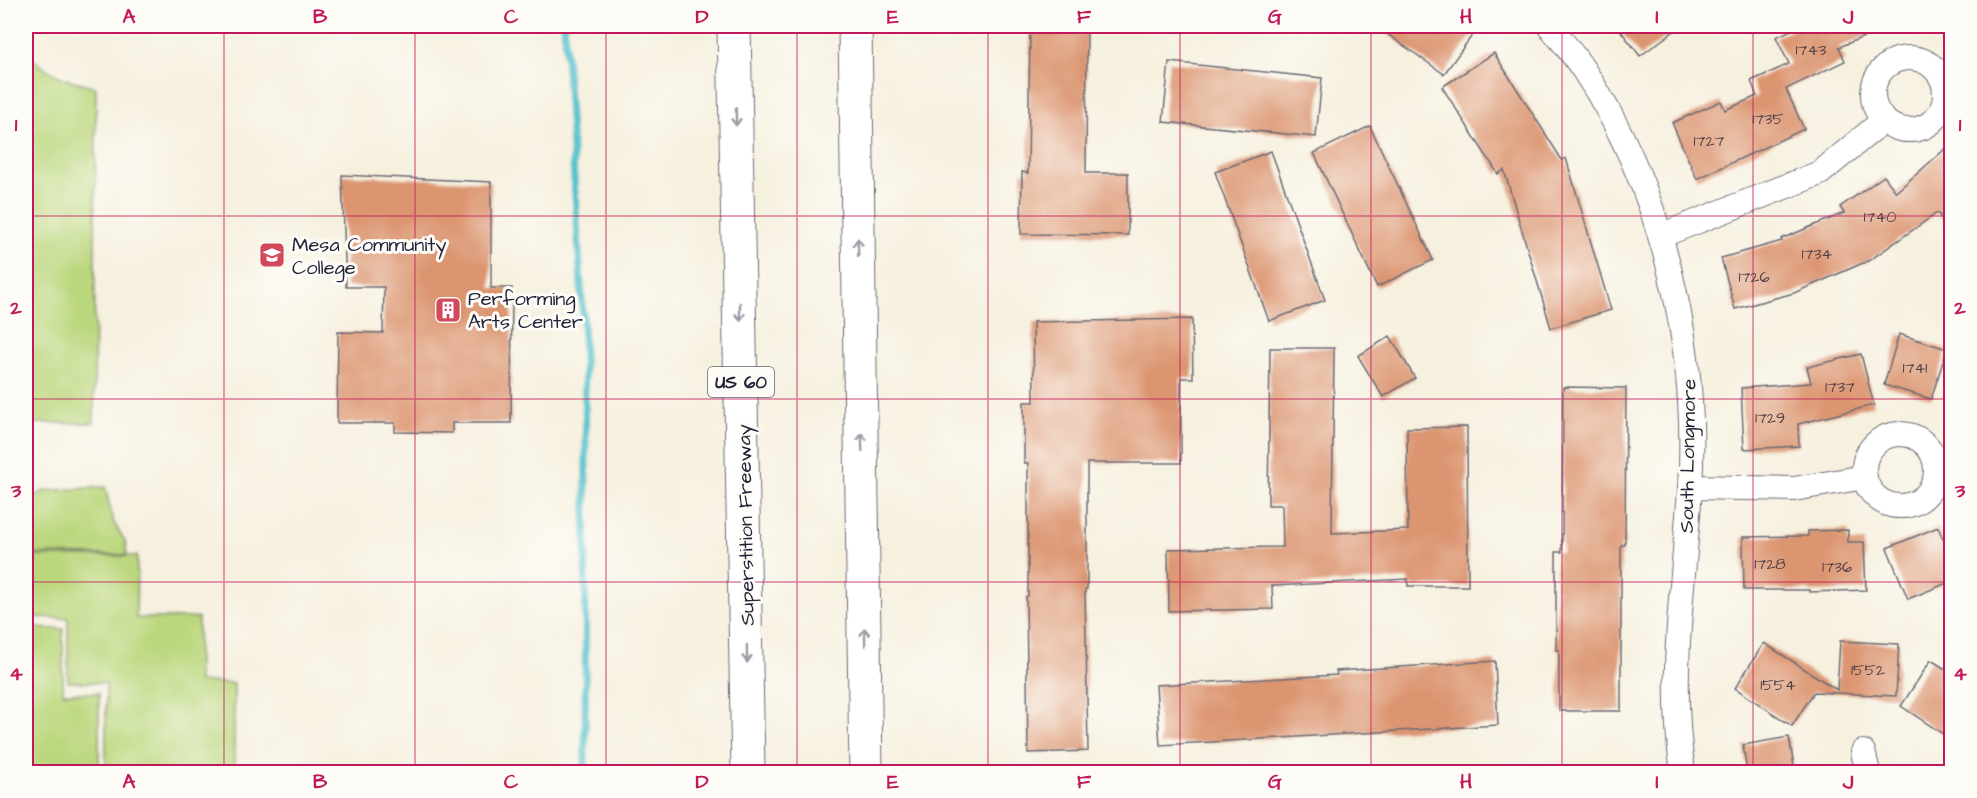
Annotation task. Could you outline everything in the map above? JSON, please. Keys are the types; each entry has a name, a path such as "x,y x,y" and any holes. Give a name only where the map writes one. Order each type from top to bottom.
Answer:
{"highway":[{"name":"Superstition Freeway","path":"733,26 748,706 746,772"},
{"path":"855,26 867,772"},
{"path":"855,86 874,26"}],"street":[{"name":"South Longmore","path":"1550,26 1583,69 1610,114 1636,171 1660,236 1673,281 1688,366 1691,409 1690,487 1676,679 1676,707 1683,772"},
{"path":"1660,236 1820,173 1884,120"},
{"path":"1690,487 1794,489 1865,477"}],"green space":[{"path":"26,54 63,78 96,88 94,423 26,423"},
{"path":"105,487 114,523 125,541 127,555 26,554 26,505 43,491"},
{"path":"26,556 137,556 136,618 198,618 198,682 234,683 234,772 106,772 106,683 68,682 68,618 26,617"},
{"path":"26,628 63,629 63,693 99,693 99,772 26,772"}],"building":[{"path":"1030,26 1087,26 1086,173 1128,173 1128,235 1021,234 1022,172 1028,173"},
{"path":"1376,26 1479,26 1444,74"},
{"path":"1617,26 1681,26 1640,56"},
{"path":"1800,26 1891,26 1839,47 1845,61 1786,89 1804,129 1697,179 1672,123 1721,101 1725,110 1757,96 1751,81 1789,64 1776,37"},
{"path":"1494,53 1562,160 1566,158 1611,310 1551,328 1504,170 1498,174 1442,87"},
{"path":"1169,62 1322,78 1316,137 1163,122"},
{"path":"1370,126 1433,260 1377,287 1314,153"},
{"path":"1952,143 1952,229 1937,213 1870,260 1794,293 1735,309 1721,258 1782,241 1781,239 1844,213 1840,207 1884,176 1896,192"},
{"path":"1271,151 1325,300 1269,321 1215,172"},
{"name":"Performing Arts Center","path":"342,175 491,182 491,288 512,288 511,423 452,423 452,433 395,432 395,423 337,423 338,332 383,333 384,287 346,287"},
{"path":"1192,319 1193,378 1181,378 1181,463 1087,463 1087,589 1085,589 1088,751 1028,753 1026,597 1028,596 1028,463 1024,463 1024,402 1034,402 1033,322"},
{"path":"1899,334 1947,349 1931,399 1884,385"},
{"path":"1390,336 1415,378 1383,397 1358,356"},
{"path":"1270,348 1334,348 1332,533 1408,530 1407,428 1467,427 1468,586 1408,586 1408,579 1272,586 1273,609 1169,611 1168,549 1283,547 1282,505 1268,505"},
{"path":"1861,354 1874,405 1798,424 1799,446 1744,449 1741,388 1811,383 1807,367"},
{"path":"1563,387 1626,388 1625,545 1621,545 1621,711 1559,711 1559,650 1556,650 1556,552 1562,552"},
{"path":"1938,527 1952,559 1952,581 1908,599 1887,548"},
{"path":"1848,530 1848,542 1864,542 1866,590 1810,592 1810,590 1744,590 1743,537 1808,536 1808,531"},
{"path":"1840,641 1899,644 1896,696 1814,692 1792,726 1735,688 1764,643 1837,690"},
{"path":"1931,660 1952,673 1952,740 1901,706"},
{"path":"1495,661 1498,725 1160,745 1156,685 1337,675 1336,671"},
{"path":"1789,737 1795,772 1747,772 1743,745"}],"waterway":[{"path":"564,26 583,314 586,442 585,772"}],"place":[{"name":"Mesa Community College","path":"272,255"},
{"name":"Performing Arts Center","path":"448,310"}]}
